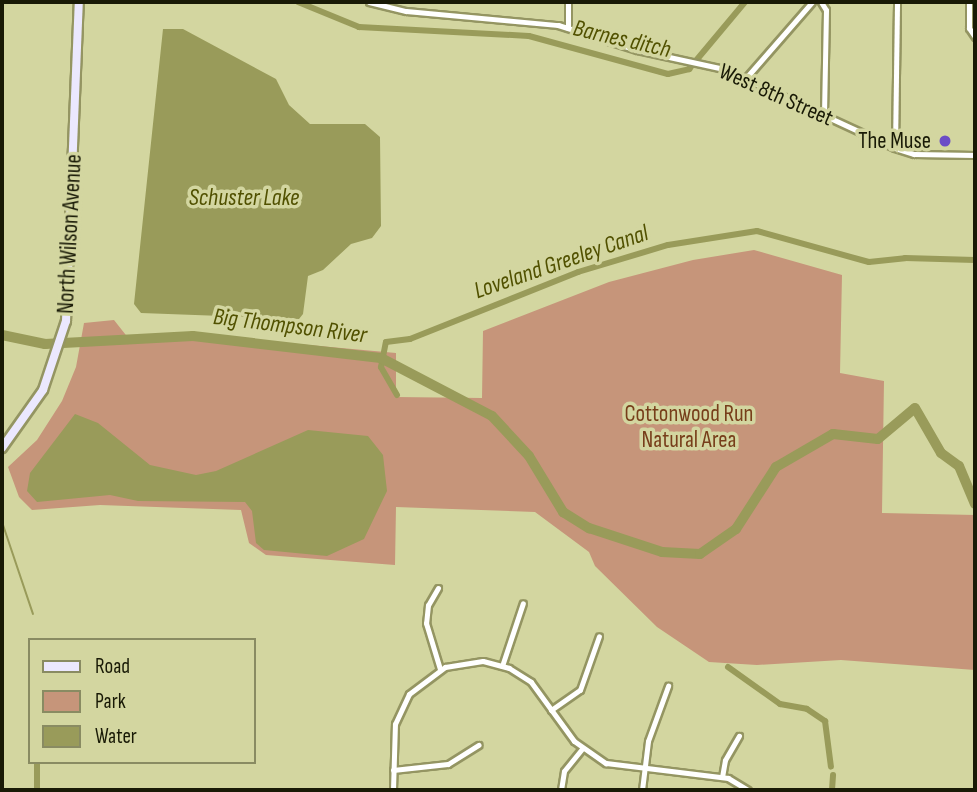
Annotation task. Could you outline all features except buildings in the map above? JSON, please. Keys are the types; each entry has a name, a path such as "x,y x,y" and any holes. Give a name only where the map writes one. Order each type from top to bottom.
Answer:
{"main road":[{"name":"North Wilson Avenue","path":"2,448 29,415 54,364 66,321 79,2"}],"street":[{"name":"West 8th Street","path":"369,2 407,11 515,17 568,28 704,64 745,79 895,148 914,154 975,155"},
{"path":"568,2 568,28"},
{"path":"745,79 812,2"},
{"path":"821,2 825,10 824,116"},
{"path":"895,148 897,2"},
{"path":"969,2 969,28 975,37"},
{"path":"438,588 428,605 426,623 440,669"},
{"path":"502,666 523,603"},
{"path":"551,710 580,690 599,636"},
{"path":"393,790 398,713 414,688 440,669 474,661 502,666 531,682 582,748 606,763 722,777 748,790"},
{"path":"642,790 648,741 668,686"},
{"path":"722,777 724,760 738,736"},
{"path":"393,770 440,766 479,745"},
{"path":"561,790 564,771 582,748"}],"green space":[{"name":"Cottonwood Run Natural Area","path":"754,250 842,275 840,373 884,381 882,513 975,515 975,670 841,660 757,665 709,662 657,627 595,566 589,552 535,512 396,507 395,565 266,555 249,543 241,510 100,505 32,510 19,497 8,467 37,440 62,401 76,367 84,323 114,320 129,339 190,334 396,353 396,397 482,398 483,331 609,282 693,260"}],"water":[{"name":"Schuster Lake","path":"163,29 183,29 276,79 289,105 310,124 365,124 380,137 381,226 372,238 351,244 323,270 308,276 303,314 299,319 141,313 134,304"},
{"path":"75,414 98,423 150,465 196,475 216,471 308,430 368,436 383,455 387,491 364,539 327,556 264,550 256,543 252,511 245,502 138,501 110,495 37,502 27,491 30,473"}],"waterway":[{"name":"Barnes ditch","path":"298,2 359,27 529,36 668,74 689,69 745,2"},
{"name":"Loveland Greeley Canal","path":"397,395 381,367 386,342 410,339 578,272 668,245 757,231 869,262 905,258 975,260"},
{"name":"Big Thompson River","path":"2,335 45,344 193,336 381,358 492,416 529,456 563,512 589,528 662,552 700,554 736,529 776,467 833,434 878,439 915,408 941,453 959,466 975,504"},
{"path":"2,522 33,614"},
{"path":"728,667 780,704 807,709 825,721 831,767"},
{"path":"37,764 37,790"},
{"path":"832,790 833,775"}],"place":[{"name":"The Muse","path":"945,141"}]}
